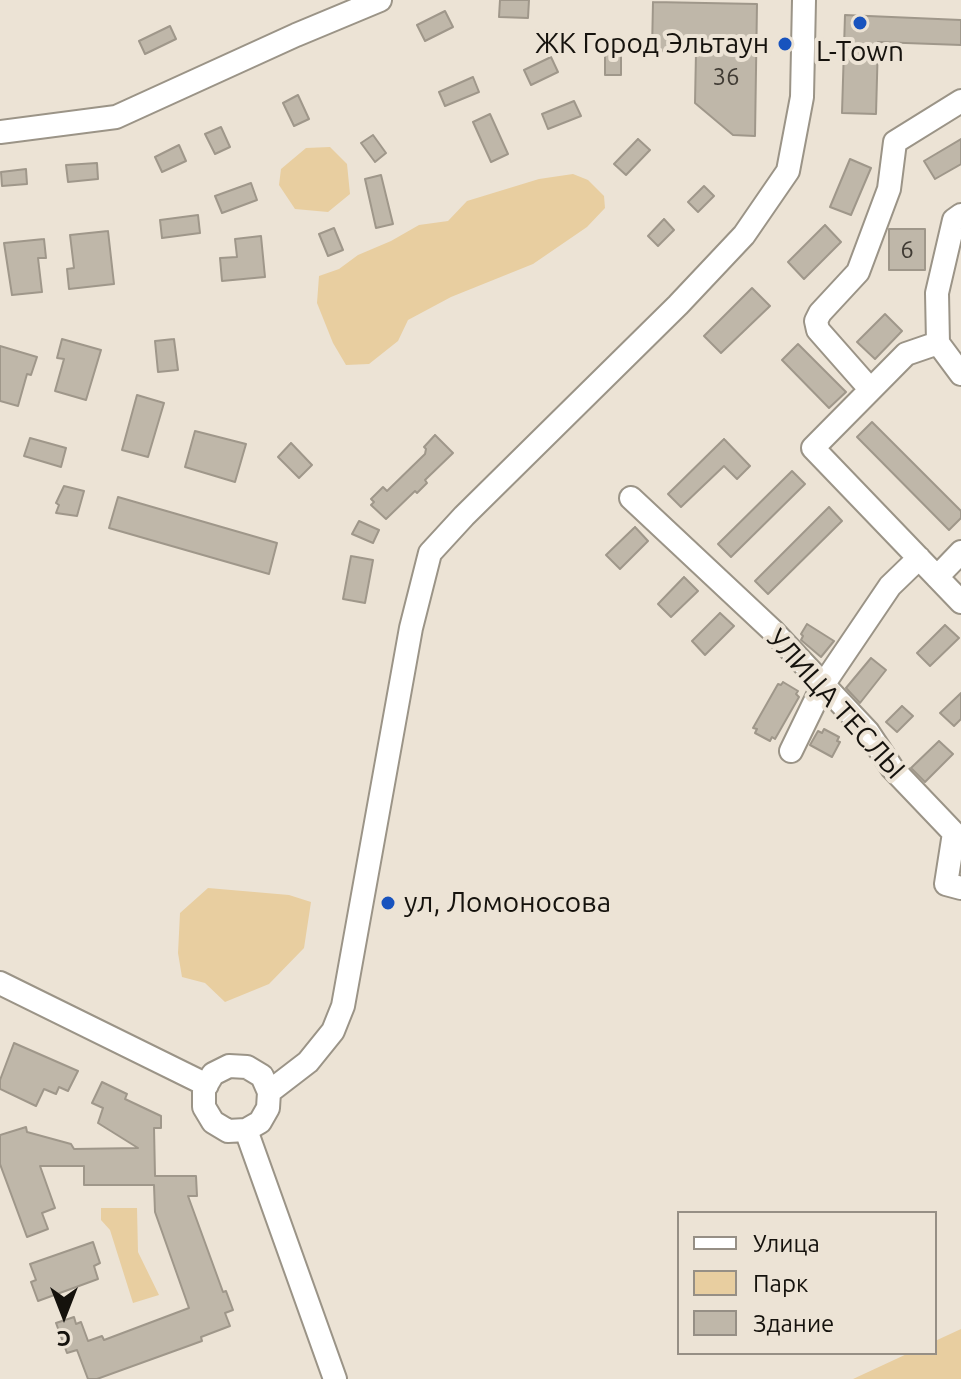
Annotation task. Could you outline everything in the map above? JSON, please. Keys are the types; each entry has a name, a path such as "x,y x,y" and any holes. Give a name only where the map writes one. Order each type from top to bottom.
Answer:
{"street":[{"path":"0,132 116,117 380,0"},
{"path":"269,1092 308,1062 333,1031 343,1006 411,628 430,553 744,235 788,171 802,97 804,0"},
{"path":"870,389 818,330 816,321 858,272 889,189 895,142 961,101"},
{"path":"961,215 954,220 937,293 938,343 961,374"},
{"path":"938,343 906,354 813,448 961,602"},
{"name":"УЛИЦА ТЕСЛЫ","path":"631,498 773,631 868,732 892,768 954,833 946,884 961,888"},
{"path":"937,577 961,552"},
{"path":"791,751 823,685 890,586 919,558"},
{"path":"0,983 207,1085"},
{"path":"229,1066 247,1067 262,1076 269,1092 268,1108 260,1122 246,1130 228,1131 213,1122 204,1107 204,1089 213,1074 229,1066"},
{"path":"246,1130 330,1369"}],"green space":[{"path":"330,147 347,164 350,194 328,212 295,209 279,185 281,169 306,148"},
{"path":"573,174 588,180 604,196 605,208 587,227 533,264 451,297 408,320 398,341 369,364 346,365 333,343 317,303 319,276 339,269 358,255 419,225 448,221 467,201 539,179"},
{"path":"208,888 289,895 311,902 304,948 269,984 225,1002 205,983 182,977 178,953 180,913"},
{"path":"101,1208 137,1208 138,1252 159,1295 133,1303 110,1230 101,1220"},
{"path":"961,1329 961,1379 853,1379 905,1355 937,1355 937,1340"}],"building":[{"path":"500,0 529,0 528,18 499,17"},
{"path":"653,2 757,4 755,136 733,135 695,103 696,52 652,51"},
{"path":"445,11 453,27 425,41 417,25"},
{"path":"845,15 961,20 961,45 878,42 876,114 842,113"},
{"path":"170,26 176,39 145,54 139,41"},
{"path":"605,40 621,40 621,75 605,75"},
{"path":"551,57 558,72 531,85 524,70"},
{"path":"473,77 479,92 445,106 439,92"},
{"path":"298,95 309,119 294,126 283,103"},
{"path":"574,101 581,116 548,129 542,114"},
{"path":"490,114 508,154 491,162 473,122"},
{"path":"221,127 230,147 215,154 205,134"},
{"path":"373,135 386,153 375,162 361,143"},
{"path":"638,139 650,150 626,175 614,164"},
{"path":"961,139 961,164 935,179 924,161"},
{"path":"179,145 186,161 162,172 155,157"},
{"path":"850,159 871,168 851,215 830,207"},
{"path":"97,163 98,179 68,182 66,165"},
{"path":"26,169 27,184 2,186 1,172"},
{"path":"381,175 393,224 376,228 365,179"},
{"path":"251,183 257,200 222,213 215,196"},
{"path":"704,186 714,196 698,212 688,202"},
{"path":"198,215 200,233 162,238 160,220"},
{"path":"664,219 674,230 658,246 648,236"},
{"path":"825,225 841,242 804,279 788,262"},
{"path":"334,228 343,250 328,256 319,234"},
{"path":"889,229 925,229 925,270 889,270"},
{"path":"108,231 114,284 69,289 67,269 74,268 70,235"},
{"path":"261,236 265,277 222,281 220,258 237,257 235,239"},
{"path":"44,239 46,258 38,258 42,292 12,295 4,243"},
{"path":"752,288 770,306 721,353 704,336"},
{"path":"885,314 902,331 875,359 857,342"},
{"path":"62,339 101,350 86,400 55,391 64,359 57,358"},
{"path":"174,339 178,370 158,372 155,341"},
{"path":"798,344 846,392 829,408 782,360"},
{"path":"0,346 37,357 31,375 27,374 18,406 0,401"},
{"path":"137,395 164,403 148,457 122,450"},
{"path":"872,422 961,511 961,518 949,530 857,437"},
{"path":"195,431 246,444 235,482 185,467"},
{"path":"435,435 453,453 425,480 427,483 417,493 415,491 386,519 371,505 374,502 371,499 383,487 387,491 425,454 424,447"},
{"path":"30,438 66,448 61,467 24,456"},
{"path":"724,439 750,466 737,479 724,466 681,507 668,494"},
{"path":"291,443 312,465 299,478 278,457"},
{"path":"792,471 805,484 731,557 718,544"},
{"path":"64,486 84,491 77,516 56,513 59,505 56,503"},
{"path":"118,497 277,543 269,574 109,528"},
{"path":"829,507 842,521 768,594 755,581"},
{"path":"359,521 379,530 373,543 352,534"},
{"path":"635,527 648,541 620,569 606,555"},
{"path":"351,556 373,560 365,603 343,599"},
{"path":"684,577 698,591 671,617 658,604"},
{"path":"720,613 734,626 705,655 692,641"},
{"path":"807,624 834,641 821,657 801,640"},
{"path":"945,625 959,638 930,666 917,653"},
{"path":"871,658 886,670 860,703 846,688"},
{"path":"783,682 798,691 796,694 799,697 775,739 772,737 770,741 755,733 757,729 753,728 778,684"},
{"path":"961,693 961,719 954,726 940,713"},
{"path":"902,706 913,716 897,732 886,722"},
{"path":"824,729 839,737 837,741 840,742 832,757 810,745 818,731 822,733"},
{"path":"939,741 953,754 925,782 911,768"},
{"path":"14,1043 78,1071 68,1091 59,1087 56,1094 44,1089 36,1106 0,1089 0,1080"},
{"path":"102,1082 127,1094 125,1099 161,1116 161,1128 154,1128 155,1176 196,1176 197,1196 188,1196 223,1292 226,1291 233,1310 225,1313 230,1326 201,1337 202,1341 97,1379 88,1379 77,1350 67,1353 56,1323 74,1317 76,1324 81,1322 88,1341 102,1336 104,1340 189,1308 155,1212 154,1185 84,1185 84,1166 40,1166 55,1208 42,1213 48,1229 27,1237 0,1164 0,1135 26,1127 27,1132 71,1144 74,1149 138,1148 98,1123 103,1108 92,1103"},
{"path":"93,1242 100,1263 94,1266 98,1279 38,1301 31,1282 36,1280 30,1264"}],"place":[{"name":"L-Town","path":"860,23"},
{"name":"ЖК Город Эльтаун","path":"785,44"},
{"name":"ул, Ломоносова","path":"388,903"}]}
